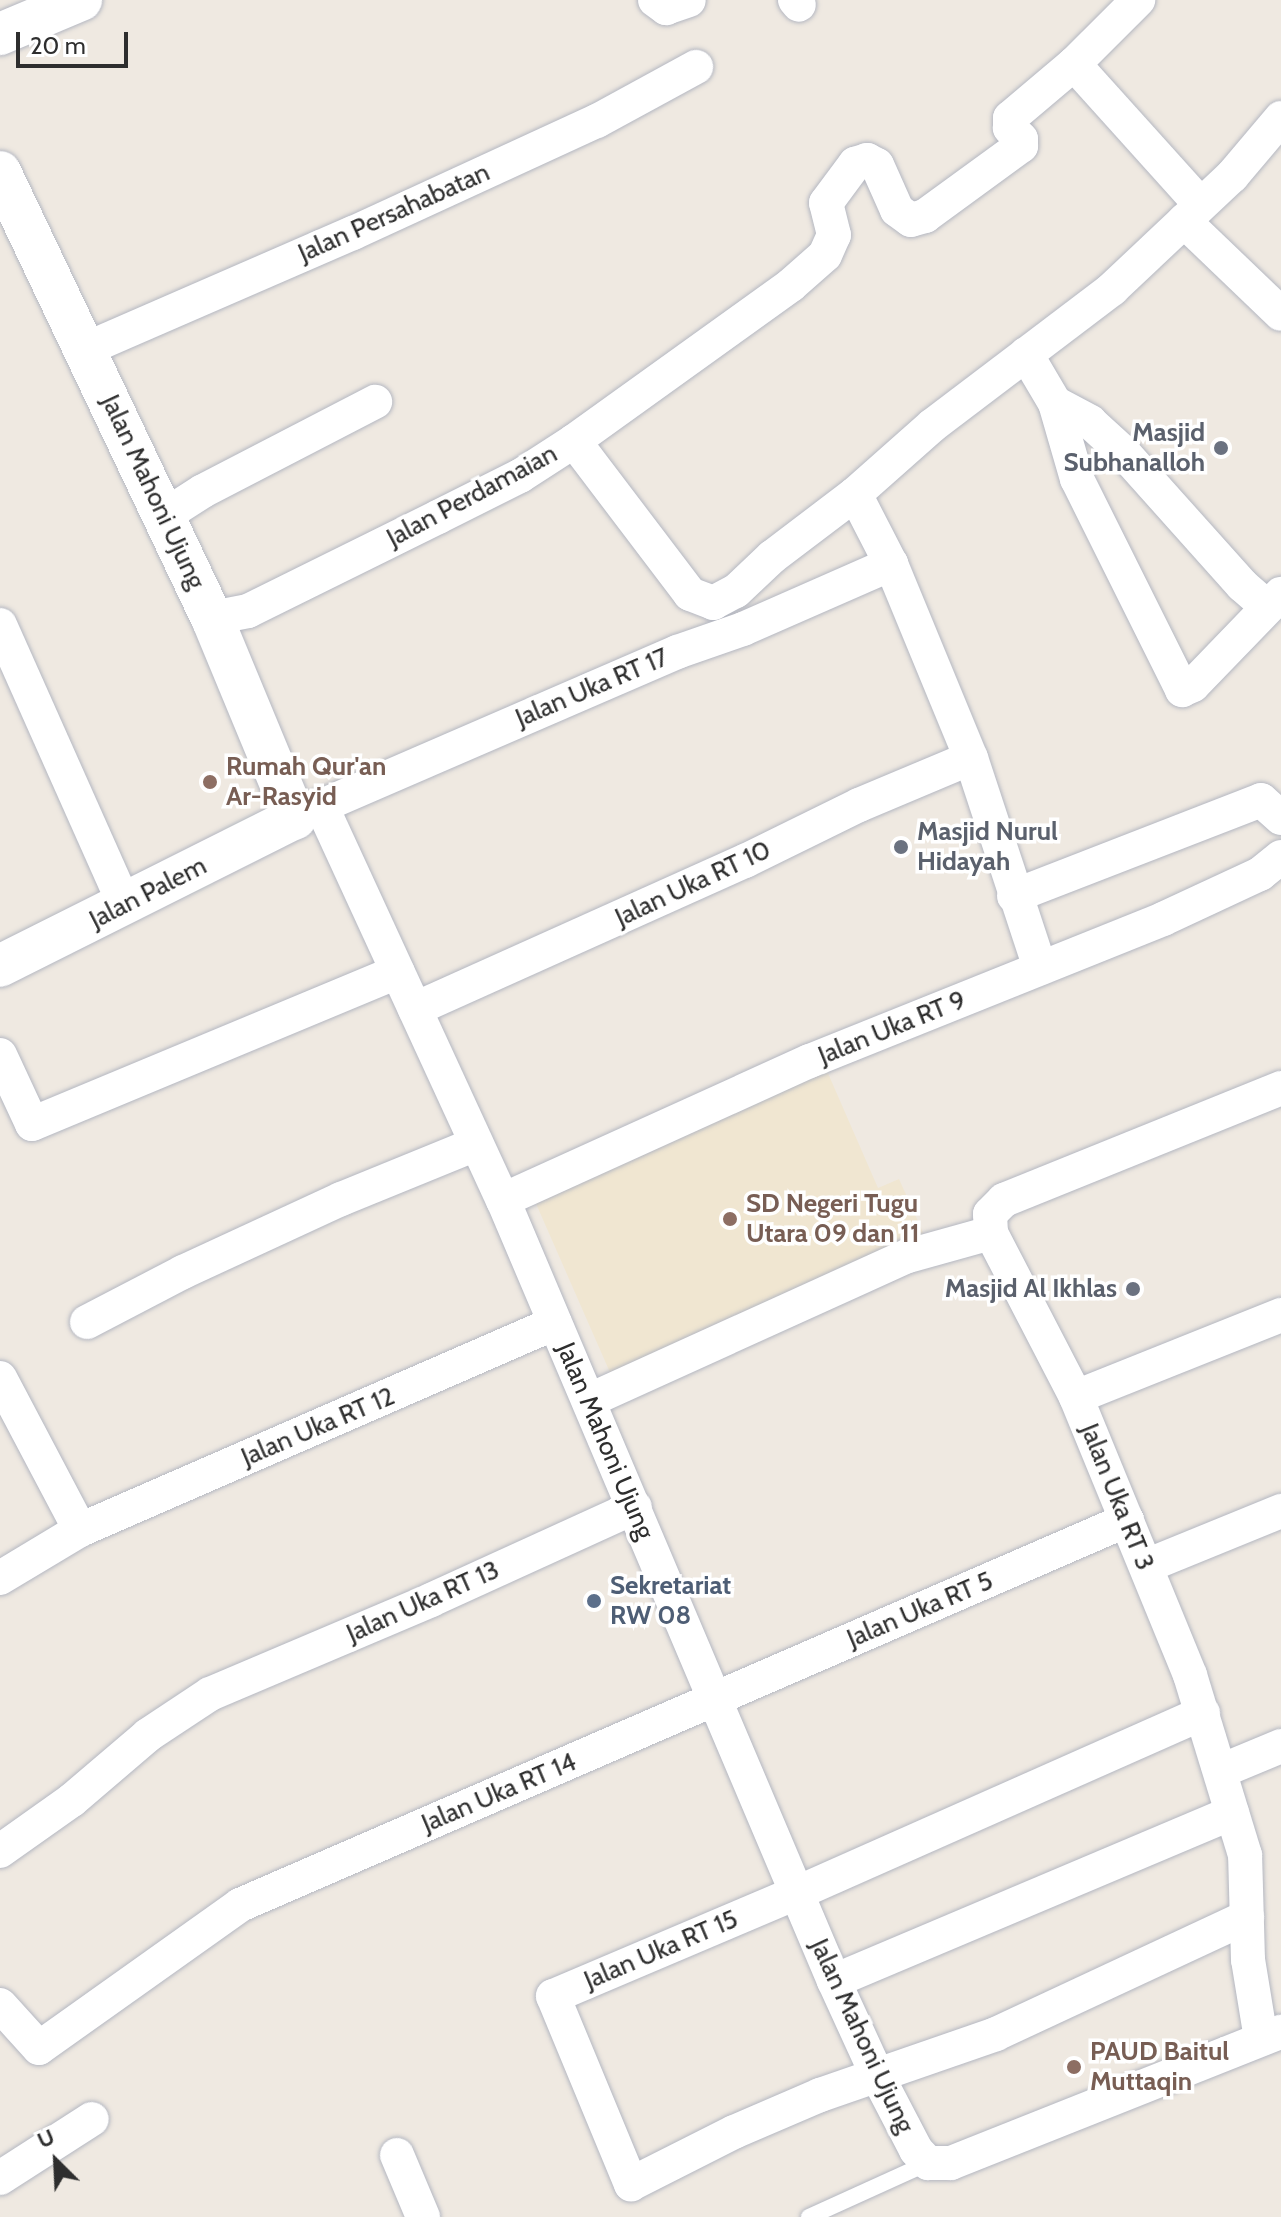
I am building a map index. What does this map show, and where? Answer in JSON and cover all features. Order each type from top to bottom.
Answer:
[{"type":"street","points":[[0,34],[81,0]]},
{"type":"street","points":[[655,0],[666,8],[689,0]]},
{"type":"street","points":[[1138,0],[1074,64],[1192,212],[1281,314]]},
{"type":"street","name":"Jalan Perdamaian","points":[[212,618],[248,611],[520,476],[574,441],[791,285],[825,255],[834,241],[826,203],[855,164],[867,160],[877,165],[897,210],[911,220],[925,216],[1021,146],[1021,139],[1010,128],[1010,118],[1074,64]]},
{"type":"street","name":"Jalan Persahabatan","points":[[86,349],[539,147],[696,67]]},
{"type":"street","points":[[574,441],[690,594],[713,603],[736,591],[772,557],[855,494],[933,425],[1112,289],[1232,176],[1281,118]]},
{"type":"street","name":"Jalan Mahoni Ujung","points":[[0,172],[308,812],[398,972],[503,1200],[590,1400],[712,1700],[834,1981],[877,2075],[916,2150],[928,2163]]},
{"type":"street","points":[[1026,354],[1055,403],[1077,479],[1176,684],[1182,690],[1193,685],[1273,600],[1220,562],[1124,453],[1090,422],[1055,403]]},
{"type":"street","points":[[164,516],[203,491],[375,402]]},
{"type":"street","points":[[855,494],[891,564],[971,758],[1040,968]]},
{"type":"street","name":"Jalan Uka RT 17","points":[[308,812],[677,652],[743,629],[891,564]]},
{"type":"street","points":[[0,625],[125,906]]},
{"type":"street","name":"Jalan Uka RT 10","points":[[415,1009],[731,867],[859,805],[971,758]]},
{"type":"street","points":[[1014,896],[1261,800],[1281,818]]},
{"type":"street","name":"Jalan Palem","points":[[0,966],[308,812]]},
{"type":"street","name":"Jalan Uka RT 9","points":[[503,1200],[810,1061],[1191,906],[1260,874],[1281,857]]},
{"type":"street","points":[[0,1055],[32,1124],[398,972]]},
{"type":"street","points":[[590,1400],[908,1256],[991,1233],[990,1214],[1004,1200],[1281,1088]]},
{"type":"street","points":[[87,1322],[183,1272],[341,1199],[476,1144]]},
{"type":"street","name":"Jalan Uka RT 3","points":[[991,1233],[1076,1397],[1203,1713],[1245,1855],[1248,1960],[1271,2035]]},
{"type":"street","points":[[1076,1397],[1230,1338],[1281,1315]]},
{"type":"street","name":"Jalan Uka RT 12","points":[[0,1578],[80,1530],[555,1323]]},
{"type":"street","points":[[0,1378],[80,1530]]},
{"type":"street","name":"Jalan Uka RT 13","points":[[0,1851],[72,1800],[148,1735],[210,1694],[431,1600],[635,1507]]},
{"type":"street","points":[[1146,1566],[1281,1511]]},
{"type":"street","name":"Jalan Uka RT 5","points":[[712,1700],[1127,1520]]},
{"type":"street","name":"Jalan Uka RT 14","points":[[0,2005],[39,2048],[240,1905],[712,1700]]},
{"type":"street","name":"Jalan Uka RT 15","points":[[877,2075],[820,2095],[734,2132],[631,2184],[553,1996],[796,1893],[1203,1713]]},
{"type":"street","points":[[1221,1771],[1281,1746]]},
{"type":"street","points":[[834,1981],[1232,1813]]},
{"type":"street","points":[[877,2075],[996,2034],[1247,1917]]},
{"type":"street","points":[[928,2163],[951,2163],[1271,2035]]},
{"type":"street","points":[[0,2178],[92,2119]]},
{"type":"street","points":[[397,2155],[423,2217]]},
{"type":"lane","points":[[809,2217],[928,2163]]},
{"type":"shaded area","name":"SD Negeri Tugu Utara 09 dan 11","points":[[827,1071],[878,1188],[899,1179],[926,1239],[612,1377],[534,1199]]},
{"type":"place","name":"Masjid Subhanalloh","points":[[1221,448]]},
{"type":"place","name":"Rumah Qur'an Ar-Rasyid","points":[[210,782]]},
{"type":"place","name":"Masjid Nurul Hidayah","points":[[901,847]]},
{"type":"place","name":"SD Negeri Tugu Utara 09 dan 11","points":[[730,1219]]},
{"type":"place","name":"Masjid Al Ikhlas","points":[[1133,1289]]},
{"type":"place","name":"Sekretariat RW 08","points":[[594,1601]]},
{"type":"place","name":"PAUD Baitul Muttaqin","points":[[1074,2067]]}]
